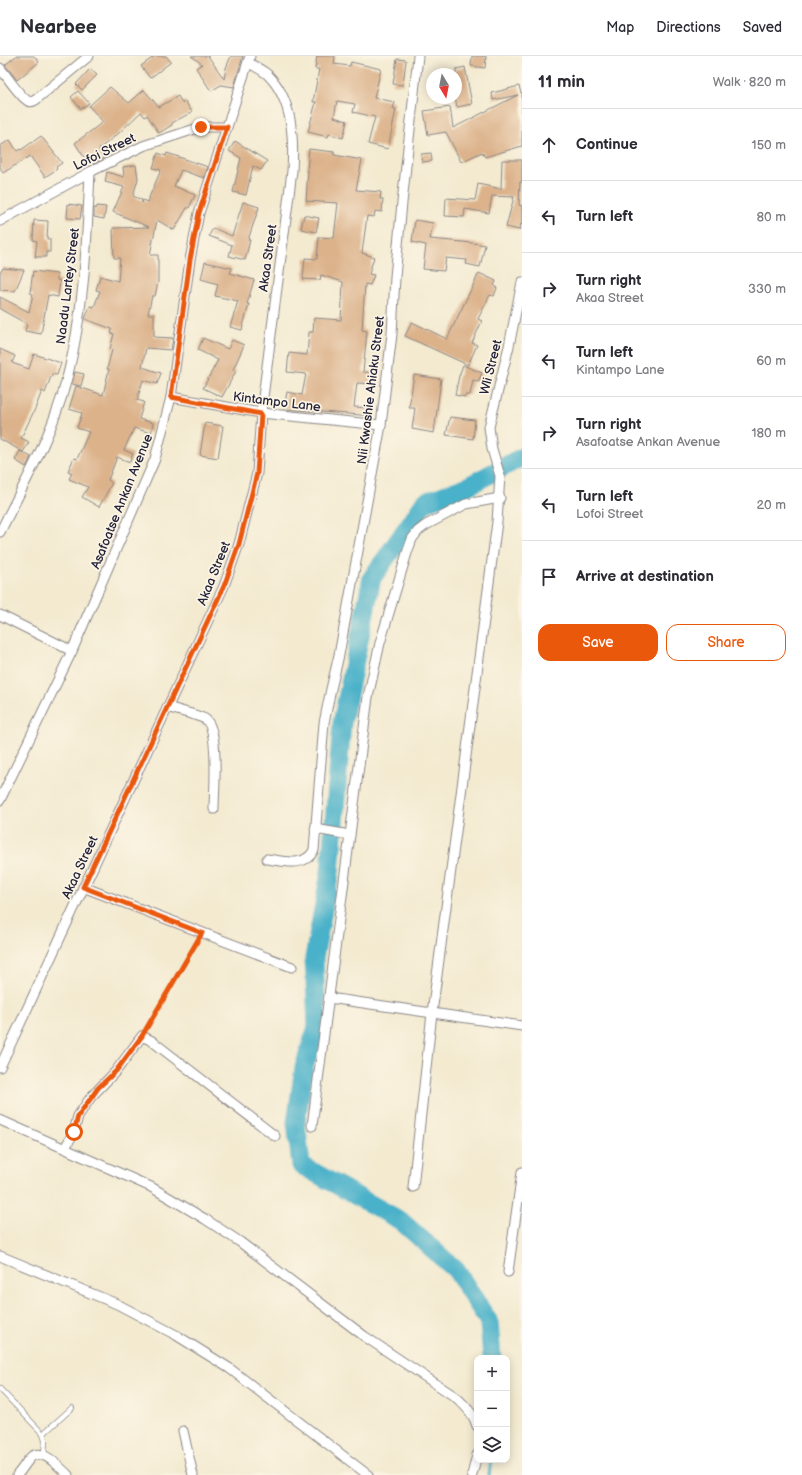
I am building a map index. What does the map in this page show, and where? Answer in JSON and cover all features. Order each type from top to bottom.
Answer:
[{"type":"street","points":[[0,68],[22,95],[31,102],[40,97],[89,56]]},
{"type":"street","name":"Nii Kwashie Ahiaku Street","points":[[268,859],[303,861],[310,857],[314,850],[320,830],[324,723],[339,655],[381,425],[392,334],[395,277],[418,56]]},
{"type":"street","name":"Asafoatse Ankan Avenue","points":[[0,800],[72,651],[155,459],[171,397],[190,260],[199,213],[249,59]]},
{"type":"street","name":"Akaa Street","points":[[0,1067],[224,586],[239,544],[257,473],[261,414],[294,146],[285,102],[277,86],[266,73],[249,59]]},
{"type":"street","name":"Lofoi Street","points":[[0,221],[90,172],[143,146],[201,127],[227,127]]},
{"type":"street","name":"Naadu Lartey Street","points":[[0,532],[34,464],[53,420],[66,383],[81,304],[88,226],[90,172]]},
{"type":"street","name":"Wli Street","points":[[413,1187],[432,1013],[494,554],[500,498],[500,476],[494,457],[489,427],[509,346],[522,282]]},
{"type":"street","name":"Kintampo Lane","points":[[171,397],[261,414],[381,425]]},
{"type":"street","points":[[312,1126],[329,998],[346,834],[368,697],[380,643],[406,553],[412,539],[418,531],[426,525],[466,504],[500,498]]},
{"type":"street","points":[[0,615],[72,651]]},
{"type":"street","points":[[167,707],[206,720],[210,726],[215,747],[214,809]]},
{"type":"street","points":[[320,830],[346,834]]},
{"type":"street","points":[[83,887],[292,967]]},
{"type":"street","points":[[329,998],[522,1026]]},
{"type":"street","points":[[65,1148],[74,1132],[78,1116],[98,1088],[116,1071],[142,1036],[152,1041],[275,1136]]},
{"type":"street","points":[[0,1120],[151,1187],[206,1219],[234,1238],[364,1336],[457,1398],[468,1408],[474,1418]]},
{"type":"street","points":[[508,1272],[522,1172]]},
{"type":"street","points":[[0,1256],[117,1304],[176,1335],[229,1368],[368,1475]]},
{"type":"street","points":[[183,1431],[193,1475]]},
{"type":"street","points":[[17,1475],[31,1457],[36,1455],[50,1458],[68,1475]]},
{"type":"street","points":[[472,1475],[475,1463]]},
{"type":"lane","points":[[0,1389],[44,1434],[44,1456]]},
{"type":"lane","points":[[44,1434],[72,1408]]},
{"type":"path","points":[[142,1036],[202,933]]},
{"type":"building","points":[[16,56],[34,56],[39,62],[17,80],[5,65]]},
{"type":"building","points":[[155,56],[166,56],[171,62],[150,78],[141,66]]},
{"type":"building","points":[[191,56],[208,56],[224,79],[226,68],[231,56],[243,56],[234,87],[221,85],[211,91],[196,68],[202,64]]},
{"type":"building","points":[[317,56],[335,56],[334,64],[350,66],[351,62],[381,69],[374,98],[395,102],[393,109],[396,109],[388,149],[368,144],[375,117],[353,112],[355,104],[337,101],[334,117],[347,121],[343,138],[329,134],[328,137],[308,132],[316,102],[313,102],[319,69],[315,69]]},
{"type":"building","points":[[472,56],[486,56],[485,68],[471,66]]},
{"type":"building","points":[[397,59],[406,60],[403,85],[393,84]]},
{"type":"building","points":[[465,67],[472,104],[457,107],[456,104],[462,104],[462,68],[460,68]]},
{"type":"building","points":[[90,69],[97,75],[82,90],[76,84]]},
{"type":"building","points":[[519,86],[521,93],[522,92],[522,146],[485,157],[482,152],[461,162],[446,132],[428,135],[424,111],[450,107],[453,128],[518,95],[493,100],[492,93]]},
{"type":"building","points":[[110,87],[129,103],[144,90],[159,107],[178,96],[182,103],[185,101],[192,112],[172,123],[172,125],[159,133],[147,115],[145,117],[141,112],[119,133],[99,149],[104,158],[93,164],[87,155],[84,157],[75,143],[103,122],[89,106]]},
{"type":"building","points":[[78,91],[89,103],[81,109],[71,97]]},
{"type":"building","points":[[41,136],[62,163],[56,167],[57,169],[45,177],[30,156],[3,173],[0,167],[0,146],[10,140],[17,151],[20,149],[21,150]]},
{"type":"building","points":[[235,141],[267,161],[261,170],[253,166],[246,195],[233,192],[241,158],[229,151]]},
{"type":"building","points":[[309,149],[334,152],[334,155],[362,160],[356,190],[381,192],[380,199],[383,199],[382,212],[375,211],[374,217],[367,216],[362,253],[374,257],[369,274],[374,275],[370,285],[365,284],[362,330],[367,331],[363,372],[374,372],[373,384],[357,383],[354,407],[373,408],[373,416],[284,409],[287,392],[302,395],[306,374],[287,372],[289,353],[307,355],[309,332],[313,332],[314,318],[341,320],[343,282],[321,275],[320,280],[303,279],[305,258],[317,259],[319,237],[334,238],[338,203],[306,201]]},
{"type":"building","points":[[158,153],[166,156],[167,153],[208,167],[204,178],[181,170],[174,186],[195,195],[189,208],[187,208],[174,230],[157,220],[150,255],[158,255],[158,282],[155,296],[152,296],[148,314],[154,314],[154,337],[173,338],[171,350],[146,348],[142,367],[161,373],[157,384],[143,380],[137,400],[144,402],[139,419],[153,423],[151,433],[134,428],[124,450],[133,454],[130,462],[117,457],[108,480],[112,483],[99,507],[82,497],[88,487],[69,479],[72,473],[68,471],[74,458],[77,459],[89,432],[77,428],[82,413],[69,409],[76,386],[103,395],[109,369],[107,369],[114,334],[111,333],[112,329],[85,319],[90,306],[94,307],[100,291],[96,290],[100,276],[118,281],[120,258],[114,258],[113,228],[149,227],[113,212],[124,187],[105,182],[107,172],[124,177],[123,167],[136,165],[138,179],[133,196],[142,200],[142,203],[143,200],[147,202],[161,170],[153,168]]},
{"type":"building","points":[[431,153],[432,161],[422,162],[421,154]]},
{"type":"building","points":[[502,160],[522,160],[522,182],[520,182],[519,205],[522,206],[522,225],[521,224],[519,230],[506,227],[514,197],[492,196],[489,213],[465,209],[464,217],[445,216],[446,198],[475,200],[478,184],[501,189]]},
{"type":"building","points":[[243,202],[259,207],[248,240],[250,240],[245,260],[229,256],[232,245],[209,236],[213,228],[232,236]]},
{"type":"building","points":[[68,204],[82,206],[80,219],[67,218]]},
{"type":"building","points":[[97,206],[106,207],[104,219],[94,217],[94,208],[97,208]]},
{"type":"building","points":[[304,215],[319,218],[316,232],[301,229]]},
{"type":"building","points":[[34,220],[48,221],[47,239],[50,239],[50,252],[46,252],[46,257],[35,257],[37,241],[33,240]]},
{"type":"building","points":[[415,220],[433,223],[430,239],[485,245],[480,267],[466,264],[467,260],[446,258],[444,271],[423,269],[426,245],[412,242]]},
{"type":"building","points":[[205,262],[232,268],[230,273],[254,280],[247,304],[249,304],[242,330],[230,327],[238,301],[215,296],[218,284],[201,279]]},
{"type":"building","points":[[3,268],[24,270],[15,291],[0,290],[0,273]]},
{"type":"building","points":[[33,271],[57,274],[57,280],[60,281],[58,297],[48,295],[41,334],[25,331],[27,324],[0,309],[0,297],[29,312],[33,294],[30,293]]},
{"type":"building","points":[[479,273],[496,281],[494,286],[497,288],[494,296],[490,295],[478,319],[482,321],[472,343],[477,345],[468,365],[405,336],[412,322],[447,339]]},
{"type":"building","points":[[203,338],[228,349],[232,340],[244,345],[233,370],[236,371],[222,397],[203,388],[218,360],[198,350]]},
{"type":"building","points":[[0,349],[15,356],[12,363],[29,369],[34,354],[61,363],[57,375],[52,374],[45,393],[42,391],[21,438],[29,442],[23,452],[0,439]]},
{"type":"building","points":[[463,365],[482,373],[478,382],[473,380],[470,395],[465,395],[465,397],[455,395]]},
{"type":"building","points":[[75,372],[84,374],[81,386],[72,384]]},
{"type":"building","points":[[414,375],[441,379],[434,433],[412,429],[415,408],[409,408]]},
{"type":"building","points":[[450,417],[475,420],[473,439],[446,435]]},
{"type":"building","points":[[205,423],[223,426],[218,458],[200,455]]},
{"type":"building","points":[[20,451],[31,457],[26,467],[15,460]]},
{"type":"waterway","points":[[492,1355],[489,1322],[456,1270],[401,1221],[301,1165],[296,1123],[304,1067],[317,1027],[314,958],[330,872],[342,723],[372,578],[425,502],[466,487],[522,457]]},
{"type":"waterway","points":[[489,1475],[491,1463]]},
{"type":"route","points":[[74,1132],[78,1116],[98,1088],[116,1071],[142,1036],[202,933],[83,887],[224,586],[239,544],[257,473],[261,414],[171,397],[176,370],[190,260],[199,213],[227,127],[201,127]]}]
